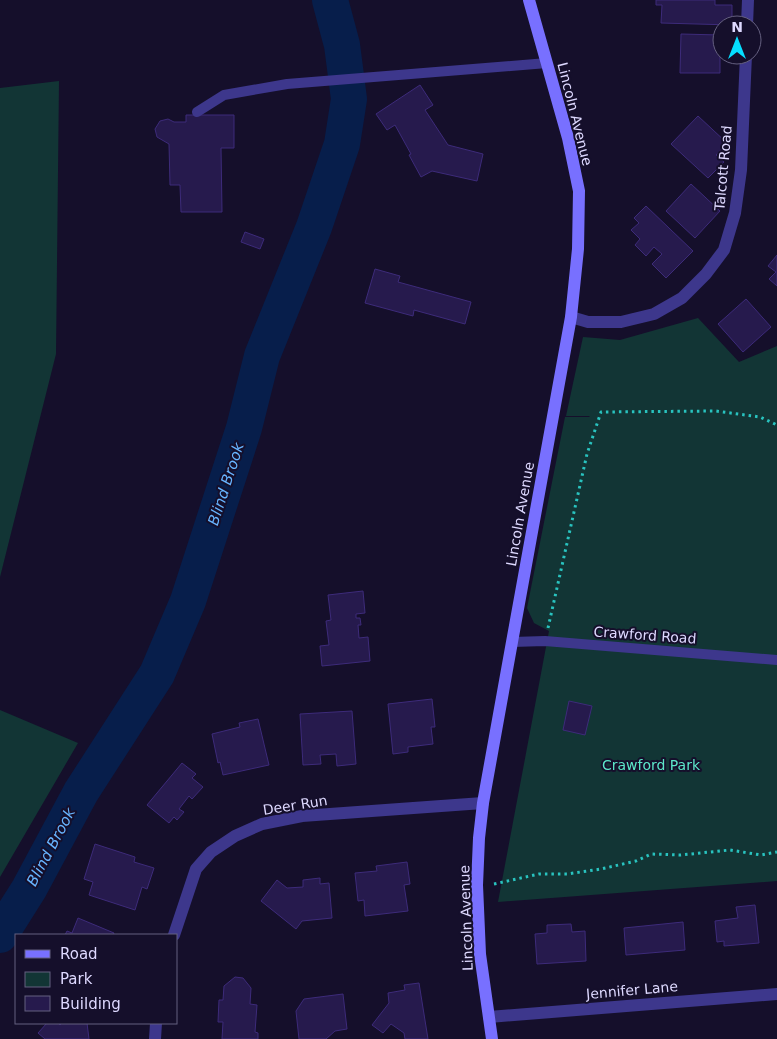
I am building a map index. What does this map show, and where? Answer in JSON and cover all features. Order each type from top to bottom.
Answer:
[{"type":"street","name":"Lincoln Avenue","points":[[492,1039],[480,954],[478,906],[479,838],[483,803],[571,317],[578,249],[579,191],[568,138],[528,0]]},
{"type":"street","points":[[747,15],[748,0]]},
{"type":"street","name":"Talcott Road","points":[[571,317],[588,322],[621,322],[654,314],[682,298],[706,274],[724,250],[735,213],[741,170],[746,65]]},
{"type":"street","name":"Deer Run","points":[[174,934],[196,869],[211,852],[235,836],[262,824],[302,816],[483,803]]},
{"type":"street","name":"Jennifer Lane","points":[[489,1017],[777,994]]},
{"type":"street","points":[[155,1039],[156,1024]]},
{"type":"lane","points":[[196,112],[224,95],[287,84],[547,63]]},
{"type":"lane","name":"Crawford Road","points":[[512,642],[545,641],[777,660]]},
{"type":"path","points":[[545,641],[588,454],[601,412],[716,411],[760,417],[777,425]]},
{"type":"path","points":[[494,884],[539,874],[567,874],[601,869],[651,854],[681,855],[730,850],[761,855],[777,852]]},
{"type":"green space","points":[[59,81],[56,354],[0,577],[0,88]]},
{"type":"green space","name":"Crawford Park","points":[[698,318],[739,362],[777,346],[777,881],[498,902],[549,631],[534,623],[527,608],[565,417],[590,416],[566,416],[583,337],[620,340]]},
{"type":"green space","points":[[0,710],[78,743],[0,877]]},
{"type":"building","points":[[656,0],[715,0],[715,5],[732,5],[732,15],[712,15],[712,24],[661,23],[662,5],[656,5]]},
{"type":"building","points":[[681,34],[712,35],[712,65],[720,65],[720,73],[680,73]]},
{"type":"building","points":[[420,85],[433,105],[425,110],[448,145],[483,154],[477,181],[432,171],[421,177],[395,125],[387,130],[376,114]]},
{"type":"building","points":[[186,115],[234,115],[234,148],[221,148],[222,212],[181,212],[180,185],[170,185],[169,144],[157,137],[155,129],[160,121],[168,119],[174,122],[186,122]]},
{"type":"building","points":[[698,116],[727,143],[716,155],[724,162],[708,178],[671,144]]},
{"type":"building","points":[[691,184],[720,211],[695,238],[666,211]]},
{"type":"building","points":[[646,206],[693,251],[666,278],[652,264],[662,254],[654,247],[646,256],[635,245],[640,239],[631,230],[639,223],[634,218]]},
{"type":"building","points":[[245,232],[264,239],[260,249],[241,242]]},
{"type":"building","points":[[777,255],[777,286],[769,279],[776,272],[768,266]]},
{"type":"building","points":[[375,269],[400,276],[398,282],[471,302],[465,324],[414,310],[413,316],[365,303]]},
{"type":"building","points":[[746,299],[771,327],[743,352],[718,324]]},
{"type":"building","points":[[363,591],[365,613],[356,614],[356,618],[360,618],[361,625],[358,625],[359,638],[368,637],[370,661],[322,666],[320,646],[329,645],[326,621],[331,620],[328,595]]},
{"type":"building","points":[[432,699],[435,727],[431,727],[433,744],[408,747],[408,752],[393,754],[388,704]]},
{"type":"building","points":[[569,701],[592,706],[585,735],[563,730]]},
{"type":"building","points":[[352,711],[356,764],[337,766],[336,754],[320,755],[321,764],[303,765],[300,714]]},
{"type":"building","points":[[258,719],[269,765],[223,775],[220,762],[218,763],[212,734],[240,727],[239,723]]},
{"type":"building","points":[[182,763],[196,774],[192,778],[203,787],[192,799],[189,796],[179,809],[184,812],[177,820],[174,817],[169,823],[147,805]]},
{"type":"building","points":[[95,844],[135,857],[134,862],[154,868],[147,889],[142,887],[135,910],[89,895],[93,882],[84,879]]},
{"type":"building","points":[[407,862],[410,884],[404,885],[408,911],[365,916],[364,900],[358,901],[355,873],[377,871],[376,866]]},
{"type":"building","points":[[320,878],[320,884],[329,883],[332,918],[302,921],[296,929],[261,901],[277,880],[287,888],[303,887],[303,880]]},
{"type":"building","points":[[755,905],[759,943],[724,946],[724,941],[717,942],[715,921],[738,918],[736,907]]},
{"type":"building","points":[[78,918],[114,933],[66,934],[67,931],[72,933]]},
{"type":"building","points":[[683,922],[685,950],[626,955],[624,928]]},
{"type":"building","points":[[571,924],[572,932],[585,931],[586,961],[537,964],[535,934],[547,933],[547,925]]},
{"type":"building","points":[[235,977],[243,978],[251,988],[250,1004],[257,1005],[255,1032],[258,1033],[258,1039],[222,1039],[223,1022],[218,1022],[219,1000],[223,1000],[224,986]]},
{"type":"building","points":[[419,983],[428,1039],[405,1039],[404,1033],[391,1024],[383,1033],[372,1025],[389,1003],[388,993],[405,990],[404,985]]},
{"type":"building","points":[[343,994],[347,1029],[335,1031],[326,1039],[299,1039],[296,1011],[304,999]]},
{"type":"building","points":[[46,1024],[87,1024],[89,1039],[45,1039],[38,1033]]},
{"type":"waterway","name":"Blind Brook","points":[[0,935],[29,889],[81,792],[157,674],[188,601],[244,428],[262,356],[314,227],[342,144],[349,99],[342,45],[330,0]]}]
